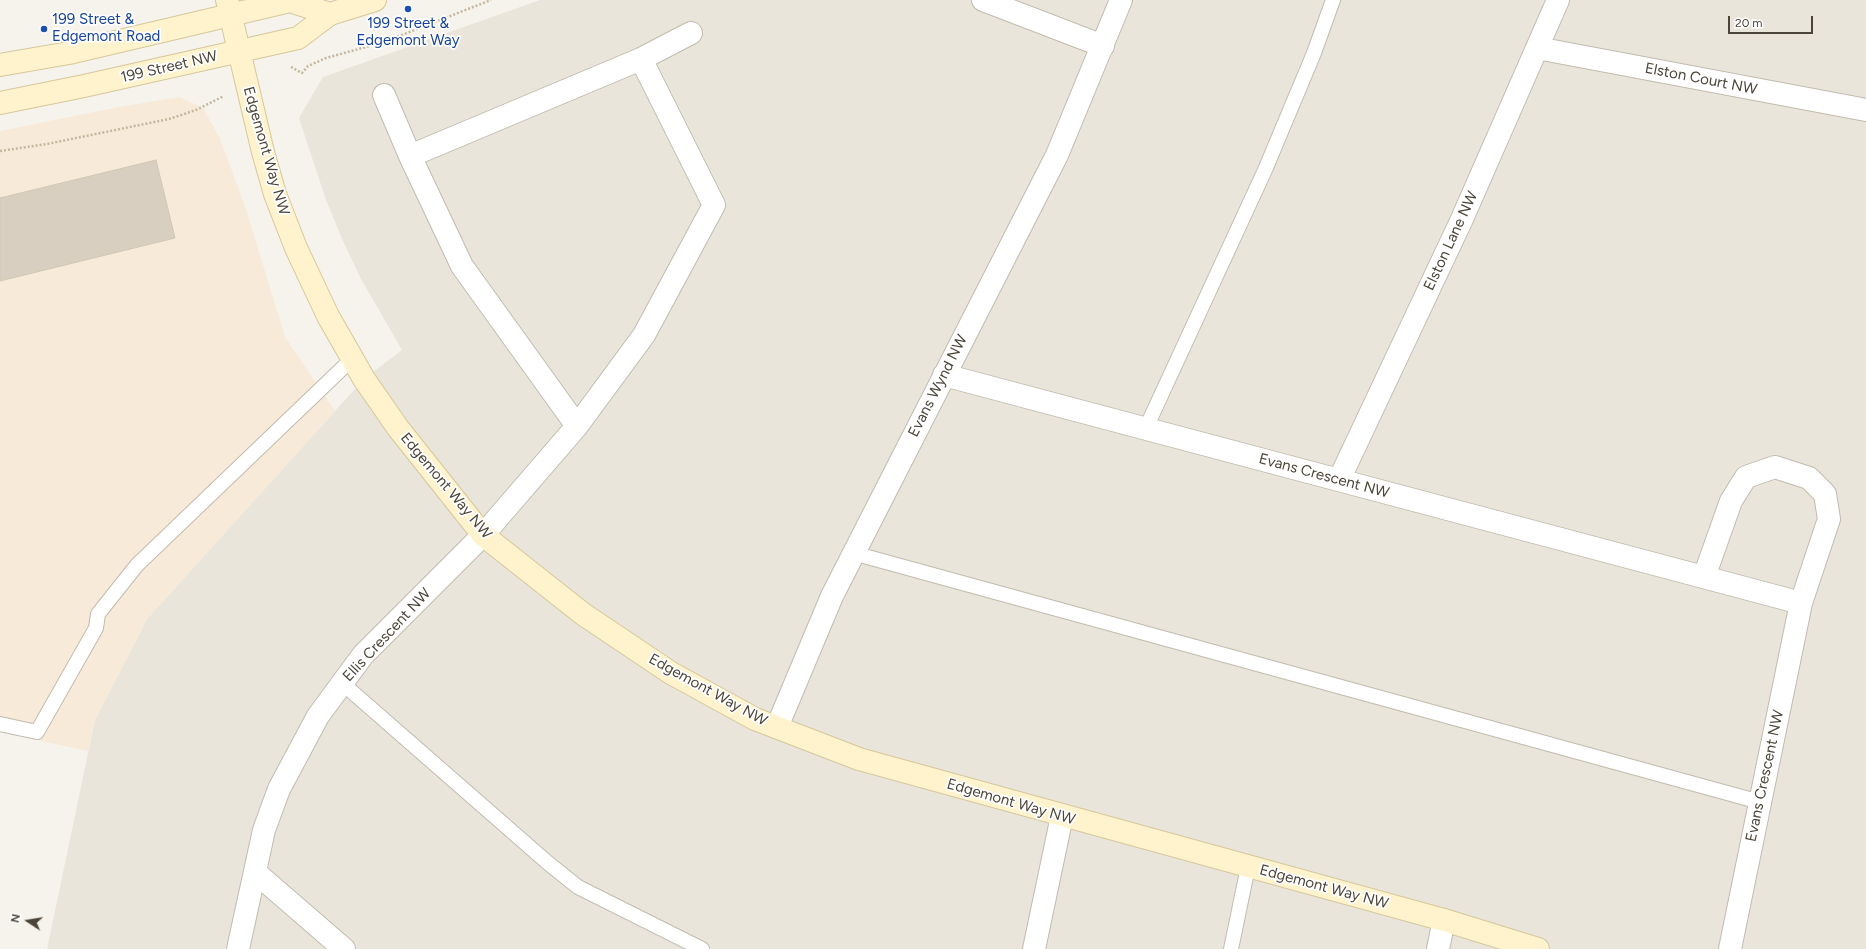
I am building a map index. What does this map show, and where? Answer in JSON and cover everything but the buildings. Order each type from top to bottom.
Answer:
[{"type":"street","name":"199 Street NW","points":[[0,103],[298,38],[330,14],[374,0]]},
{"type":"street","points":[[983,0],[1102,46]]},
{"type":"street","name":"Evans Wynd NW","points":[[777,727],[811,642],[853,553],[1057,154],[1121,0]]},
{"type":"street","name":"Elston Lane NW","points":[[1339,480],[1462,218],[1558,0]]},
{"type":"street","points":[[0,65],[69,53],[229,8],[290,1],[330,14]]},
{"type":"street","name":"Edgemont Way NW","points":[[229,8],[238,52],[275,194],[296,248],[325,309],[364,379],[398,428],[483,535],[583,614],[671,673],[755,719],[859,759],[1444,920],[1538,949]]},
{"type":"street","points":[[410,156],[641,59],[691,33]]},
{"type":"street","name":"Elston Court NW","points":[[1537,48],[1866,110]]},
{"type":"street","name":"Ellis Crescent NW","points":[[238,949],[264,830],[279,789],[318,716],[364,655],[483,535],[577,426],[644,335],[714,205],[641,59]]},
{"type":"street","points":[[384,95],[410,156],[462,266],[577,426]]},
{"type":"street","name":"Evans Crescent NW","points":[[944,375],[1801,603]]},
{"type":"street","name":"Evans Crescent NW","points":[[1704,577],[1731,501],[1746,477],[1775,467],[1809,478],[1825,494],[1829,519],[1801,603],[1730,949]]},
{"type":"street","points":[[1034,949],[1062,816]]},
{"type":"street","points":[[255,872],[344,949]]},
{"type":"street","points":[[1438,949],[1444,920]]},
{"type":"lane","points":[[1146,428],[1265,170],[1314,53],[1333,0]]},
{"type":"lane","points":[[0,724],[37,732],[96,628],[98,614],[137,564],[353,358]]},
{"type":"lane","points":[[853,553],[1760,802]]},
{"type":"lane","points":[[342,683],[548,863],[578,887],[702,949]]},
{"type":"lane","points":[[1231,949],[1248,867]]},
{"type":"shaded area","points":[[540,0],[1866,0],[1866,949],[47,949],[95,720],[147,619],[364,379],[402,350],[361,279],[343,241],[326,200],[299,118],[323,77]]},
{"type":"shaded area","points":[[180,97],[203,108],[220,139],[245,206],[285,337],[335,411],[147,619],[95,720],[88,751],[0,732],[0,131],[119,107]]},
{"type":"place","name":"199 Street & Edgemont Way","points":[[408,9]]},
{"type":"place","name":"199 Street & Edgemont Road","points":[[44,29]]}]
